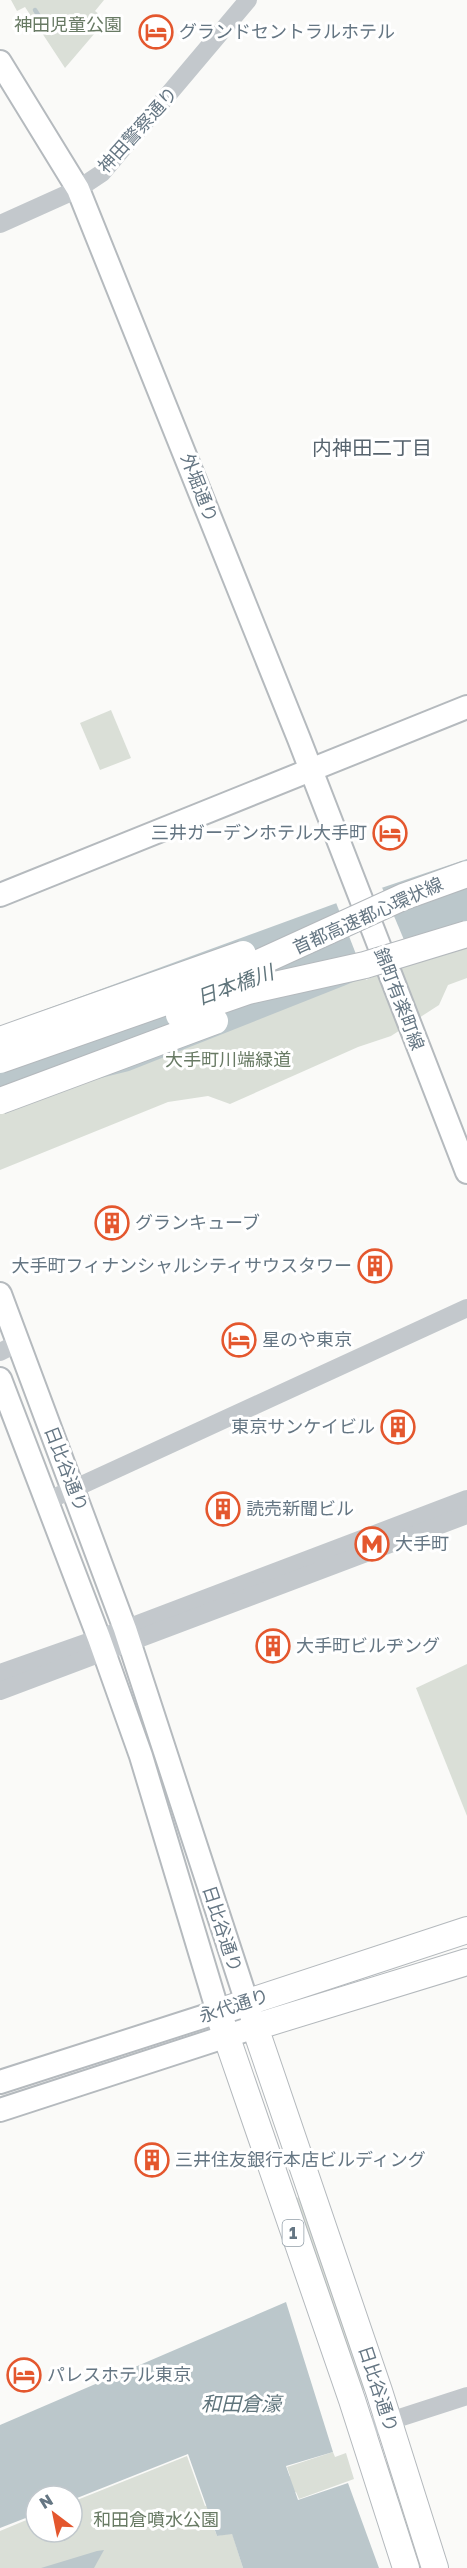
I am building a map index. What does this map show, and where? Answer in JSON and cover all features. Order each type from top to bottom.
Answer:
[{"type":"highway","name":"首都高速都心環状線","points":[[0,1060],[197,991],[403,897],[467,874]]},
{"type":"highway","points":[[0,1040],[403,897]]},
{"type":"highway","name":"首都高速都心環状線","points":[[0,1078],[248,991],[388,967],[467,934]]},
{"type":"highway","points":[[0,1101],[388,967]]},
{"type":"highway","name":"永代通り","points":[[222,2024],[246,2002],[467,1930]]},
{"type":"highway","name":"永代通り","points":[[255,2027],[467,1962]]},
{"type":"highway","name":"日比谷通り","points":[[222,2024],[362,2430],[406,2568]]},
{"type":"highway","name":"日比谷通り","points":[[255,2027],[389,2421],[435,2568]]},
{"type":"main road","name":"外堀通り","points":[[0,62],[78,189],[310,769]]},
{"type":"main road","points":[[0,895],[467,707]]},
{"type":"main road","name":"錦町有楽町線","points":[[310,769],[467,1172]]},
{"type":"main road","name":"日比谷通り","points":[[0,1294],[9,1348],[74,1489],[128,1636],[255,2027]]},
{"type":"main road","name":"日比谷通り","points":[[0,1379],[141,1756],[222,2024]]},
{"type":"main road","name":"永代通り","points":[[0,2082],[222,2024],[255,2027]]},
{"type":"main road","name":"永代通り","points":[[0,2110],[222,2024]]},
{"type":"street","name":"神田警察通り","points":[[0,224],[78,189],[102,173],[249,0]]},
{"type":"street","points":[[47,1501],[467,1308]]},
{"type":"street","points":[[128,1636],[467,1499]]},
{"type":"street","points":[[0,1673],[128,1636],[467,1515]]},
{"type":"street","points":[[0,1691],[101,1645]]},
{"type":"street","points":[[362,2430],[467,2396]]},
{"type":"green space","name":"神田児童公園","points":[[11,0],[104,0],[95,11],[106,20],[65,68],[25,7],[17,11]]},
{"type":"green space","points":[[111,710],[131,758],[100,770],[80,723]]},
{"type":"green space","name":"大手町川端緑道","points":[[467,932],[467,978],[448,985],[439,1005],[391,1036],[358,1047],[230,1104],[208,1096],[168,1102],[0,1170],[0,1101]]},
{"type":"green space","points":[[467,1664],[467,1816],[416,1688]]},
{"type":"green space","points":[[300,2197],[365,2390],[362,2390],[303,2230],[296,2198]]},
{"type":"green space","name":"和田倉噴水公園","points":[[333,2452],[335,2457],[346,2453],[354,2479],[299,2499],[296,2492],[212,2523],[217,2536],[232,2533],[243,2568],[0,2568],[0,2531],[24,2521],[24,2544],[84,2544],[84,2497],[187,2456],[205,2506],[290,2476],[287,2467]]},
{"type":"green space","points":[[389,2460],[421,2568],[416,2568],[386,2461]]},
{"type":"water","name":"日本橋川","points":[[467,859],[467,933],[346,985],[129,1071],[0,1103],[0,1026],[334,904]]},
{"type":"water","name":"和田倉濠","points":[[286,2302],[333,2452],[286,2466],[298,2500],[348,2483],[379,2568],[243,2568],[232,2534],[217,2536],[188,2454],[84,2495],[84,2484],[24,2484],[24,2519],[0,2528],[0,2425]]},
{"type":"water","points":[[104,2550],[94,2568],[41,2568],[97,2551]]},
{"type":"pier","points":[[381,885],[412,959],[366,980],[335,900]]},
{"type":"waterway","points":[[35,10],[48,30]]},
{"type":"place","name":"グランドセントラルホテル","points":[[156,32]]},
{"type":"place","name":"三井ガーデンホテル大手町","points":[[390,833]]},
{"type":"place","name":"グランキューブ","points":[[112,1223]]},
{"type":"place","name":"大手町フィナンシャルシティサウスタワー","points":[[375,1266]]},
{"type":"place","name":"星のや東京","points":[[239,1340]]},
{"type":"place","name":"東京サンケイビル","points":[[398,1427]]},
{"type":"place","name":"読売新聞ビル","points":[[223,1509]]},
{"type":"place","name":"大手町","points":[[372,1544]]},
{"type":"place","name":"大手町ビルヂング","points":[[273,1646]]},
{"type":"place","name":"三井住友銀行本店ビルディング","points":[[152,2160]]},
{"type":"place","name":"パレスホテル東京","points":[[24,2375]]},
{"type":"district","name":"内神田二丁目","points":[[372,448]]}]
